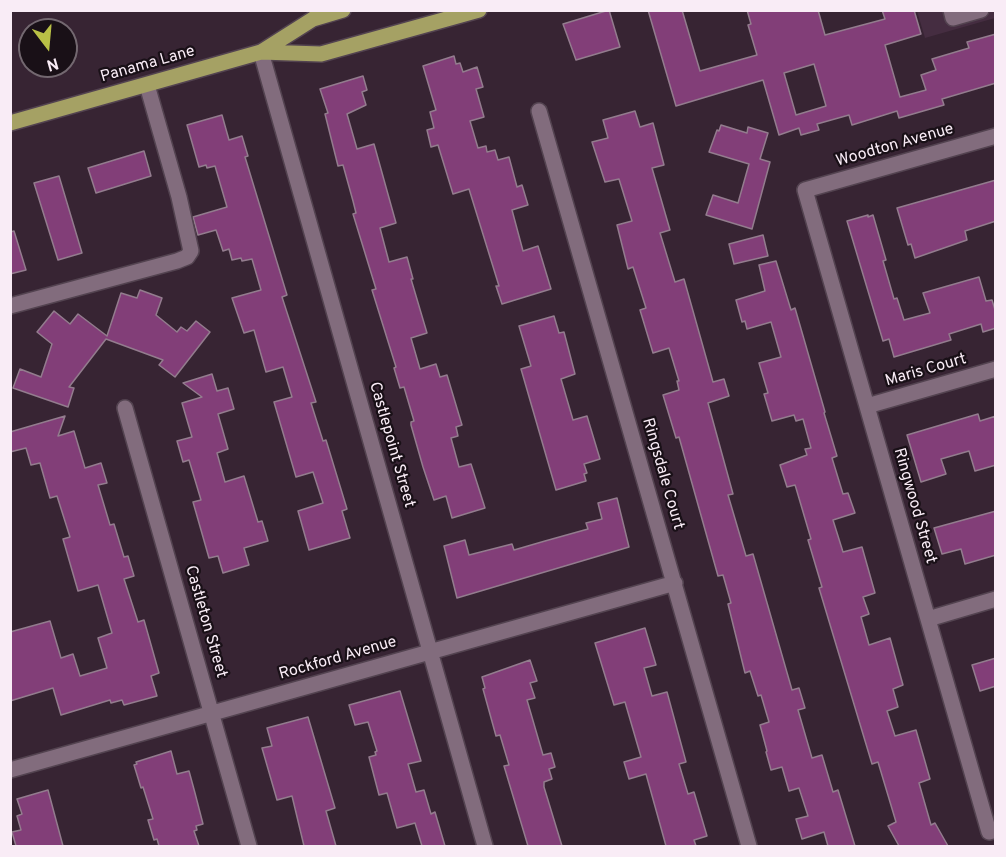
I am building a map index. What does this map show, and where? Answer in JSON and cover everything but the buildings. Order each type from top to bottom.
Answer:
[{"type":"main road","name":"Panama Lane","points":[[10,123],[261,52],[313,19],[343,10]]},
{"type":"main road","name":"Panama Lane","points":[[261,52],[321,54],[479,10]]},
{"type":"street","points":[[951,10],[953,18],[981,10]]},
{"type":"street","name":"Castlepoint Street","points":[[261,52],[485,846]]},
{"type":"street","points":[[10,306],[177,261],[187,257],[191,251],[179,197],[147,85]]},
{"type":"street","name":"Ringsdale Court","points":[[539,111],[749,846]]},
{"type":"street","name":"Woodton Avenue","points":[[805,190],[996,136]]},
{"type":"street","name":"Ringwood Street","points":[[805,190],[928,619],[992,831]]},
{"type":"street","name":"Maris Court","points":[[867,406],[996,369]]},
{"type":"street","name":"Castleton Street","points":[[125,408],[249,846]]},
{"type":"street","name":"Rockford Avenue","points":[[10,770],[675,583]]},
{"type":"street","points":[[928,619],[996,599]]},
{"type":"shaded area","points":[[917,11],[995,11],[995,18],[925,38]]}]
